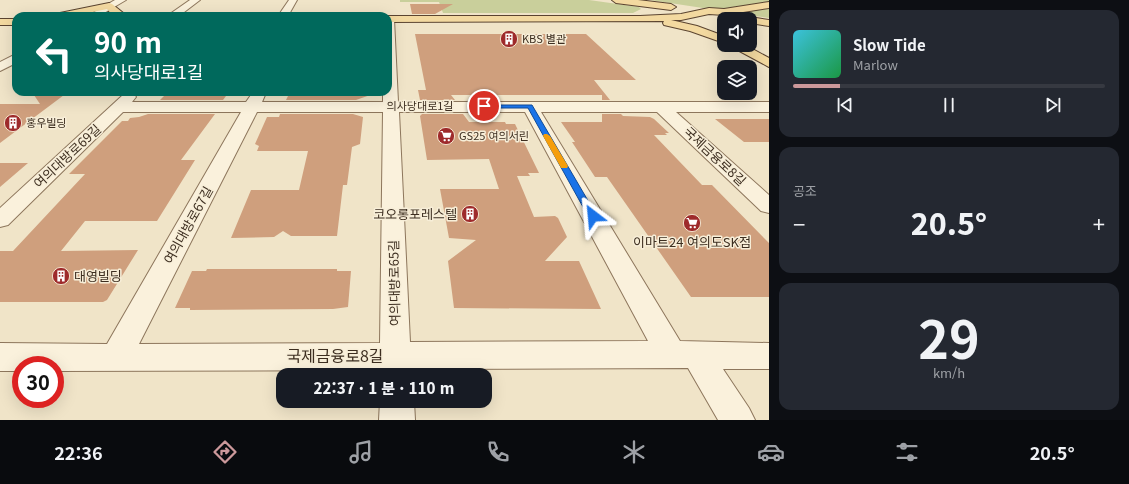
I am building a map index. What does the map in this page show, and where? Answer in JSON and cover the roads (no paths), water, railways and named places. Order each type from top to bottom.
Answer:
[{"type":"main road","points":[[616,0],[708,10],[734,11],[769,5]]},
{"type":"main road","points":[[392,19],[640,19],[688,16],[708,10],[760,0]]},
{"type":"main road","points":[[640,19],[664,12],[662,9],[641,3]]},
{"type":"main road","points":[[80,12],[109,6],[114,12]]},
{"type":"main road","points":[[708,10],[717,12]]},
{"type":"main road","points":[[734,11],[743,17],[767,22]]},
{"type":"main road","points":[[688,16],[717,30]]},
{"type":"main road","points":[[0,18],[12,18]]},
{"type":"main road","points":[[640,19],[693,28],[717,37]]},
{"type":"main road","points":[[757,21],[767,22]]},
{"type":"main road","points":[[0,22],[12,22]]},
{"type":"main road","points":[[757,46],[769,52]]},
{"type":"main road","points":[[749,52],[769,63]]},
{"type":"street","points":[[99,12],[122,0]]},
{"type":"street","points":[[178,12],[196,0]]},
{"type":"street","points":[[286,12],[294,0]]},
{"type":"street","points":[[0,67],[12,60]]},
{"type":"street","name":"여의대방로69길","points":[[0,220],[130,96]]},
{"type":"street","name":"여의대방로65길","points":[[390,96],[396,365]]},
{"type":"street","name":"의사당대로1길","points":[[119,107],[256,99],[390,106],[769,107]]},
{"type":"street","name":"여의대방로67길","points":[[116,358],[256,99]]},
{"type":"street","points":[[530,106],[684,355],[737,420]]},
{"type":"street","name":"국제금융로8길","points":[[661,107],[769,206]]},
{"type":"street","name":"국제금융로8길","points":[[0,357],[116,358],[396,365],[684,355],[769,356]]},
{"type":"street","points":[[396,408],[397,420]]},
{"type":"place","name":"KBS 별관","points":[[509,39]]},
{"type":"place","name":"홍우빌딩","points":[[13,123]]},
{"type":"place","name":"GS25 여의서린","points":[[446,136]]},
{"type":"place","name":"코오롱포레스텔","points":[[470,214]]},
{"type":"place","name":"이마트24 여의도SK점","points":[[692,223]]},
{"type":"place","name":"대영빌딩","points":[[61,276]]}]
